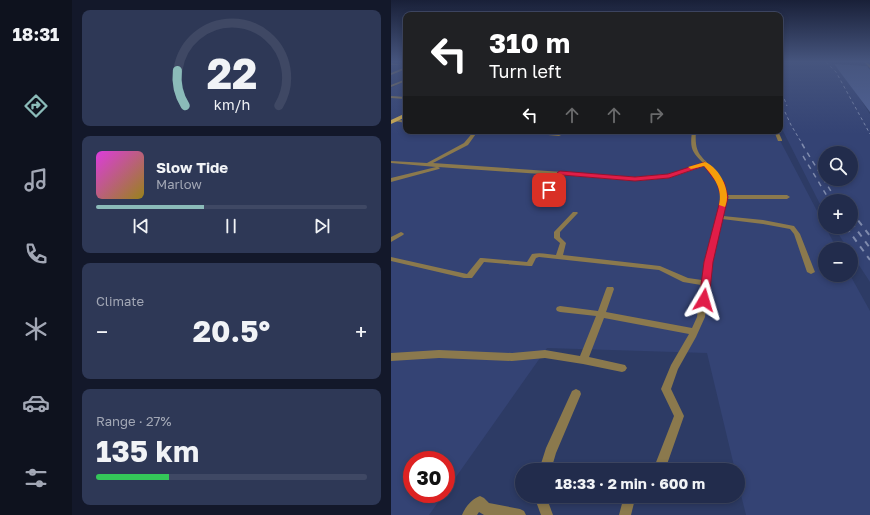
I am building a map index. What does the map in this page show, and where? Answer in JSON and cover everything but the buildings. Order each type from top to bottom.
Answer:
[{"type":"main road","points":[[393,121],[403,116]]},
{"type":"street","points":[[391,97],[403,98]]},
{"type":"street","points":[[393,121],[403,122]]},
{"type":"street","points":[[427,165],[466,144],[474,134]]},
{"type":"street","points":[[548,134],[559,135]]},
{"type":"street","points":[[662,463],[679,416],[666,389],[674,368],[684,352],[701,317],[708,262],[725,197],[720,182],[695,152],[693,142],[694,134]]},
{"type":"street","points":[[777,134],[780,140]]},
{"type":"street","points":[[391,162],[635,179],[669,176],[705,164]]},
{"type":"street","points":[[391,180],[443,166]]},
{"type":"street","points":[[545,196],[560,173]]},
{"type":"street","points":[[725,197],[787,196]]},
{"type":"street","points":[[559,257],[563,243],[557,238],[557,232],[575,213]]},
{"type":"street","points":[[719,217],[770,222],[792,227],[797,234],[811,272]]},
{"type":"street","points":[[391,240],[401,234]]},
{"type":"street","points":[[393,261],[469,276],[482,260],[529,264],[534,256],[539,255],[660,268],[686,280],[706,283]]},
{"type":"street","points":[[583,360],[610,289]]},
{"type":"street","points":[[560,309],[601,314],[694,332]]},
{"type":"street","points":[[391,357],[439,354],[512,357],[545,354],[622,368]]},
{"type":"street","points":[[547,463],[550,452],[576,394]]},
{"type":"street","points":[[468,515],[480,502],[485,509],[520,515]]},
{"type":"street","points":[[543,503],[547,515]]},
{"type":"street","points":[[625,515],[628,503]]},
{"type":"shaded area","points":[[395,86],[403,86],[403,134],[777,134],[818,213],[818,234],[829,234],[833,242],[818,242],[818,282],[854,282],[870,311],[870,515],[746,515],[743,503],[745,503],[745,463],[733,463],[707,353],[547,348],[455,478],[455,451],[403,451],[403,503],[438,503],[429,515],[391,515],[391,88]]},
{"type":"shaded area","points":[[783,86],[852,86],[870,114],[870,282],[858,264],[858,242],[844,242],[838,234],[858,234],[858,194],[818,194],[818,200],[783,131]]},
{"type":"shaded area","points":[[851,86],[870,86],[870,112]]},
{"type":"railway","points":[[844,86],[870,134]]},
{"type":"railway","points":[[783,96],[787,106]]},
{"type":"railway","points":[[783,108],[803,145]]},
{"type":"railway","points":[[802,144],[833,194]]},
{"type":"railway","points":[[803,156],[826,194]]},
{"type":"railway","points":[[858,220],[870,236]]},
{"type":"railway","points":[[858,232],[870,248]]},
{"type":"railway","points":[[851,234],[870,260]]},
{"type":"slow traffic","points":[[691,167],[705,164],[715,174],[720,182],[725,197],[722,205]]},
{"type":"route","points":[[549,190],[560,173],[635,179],[669,176],[705,164],[715,174],[720,182],[725,197],[708,262],[704,300]]}]
